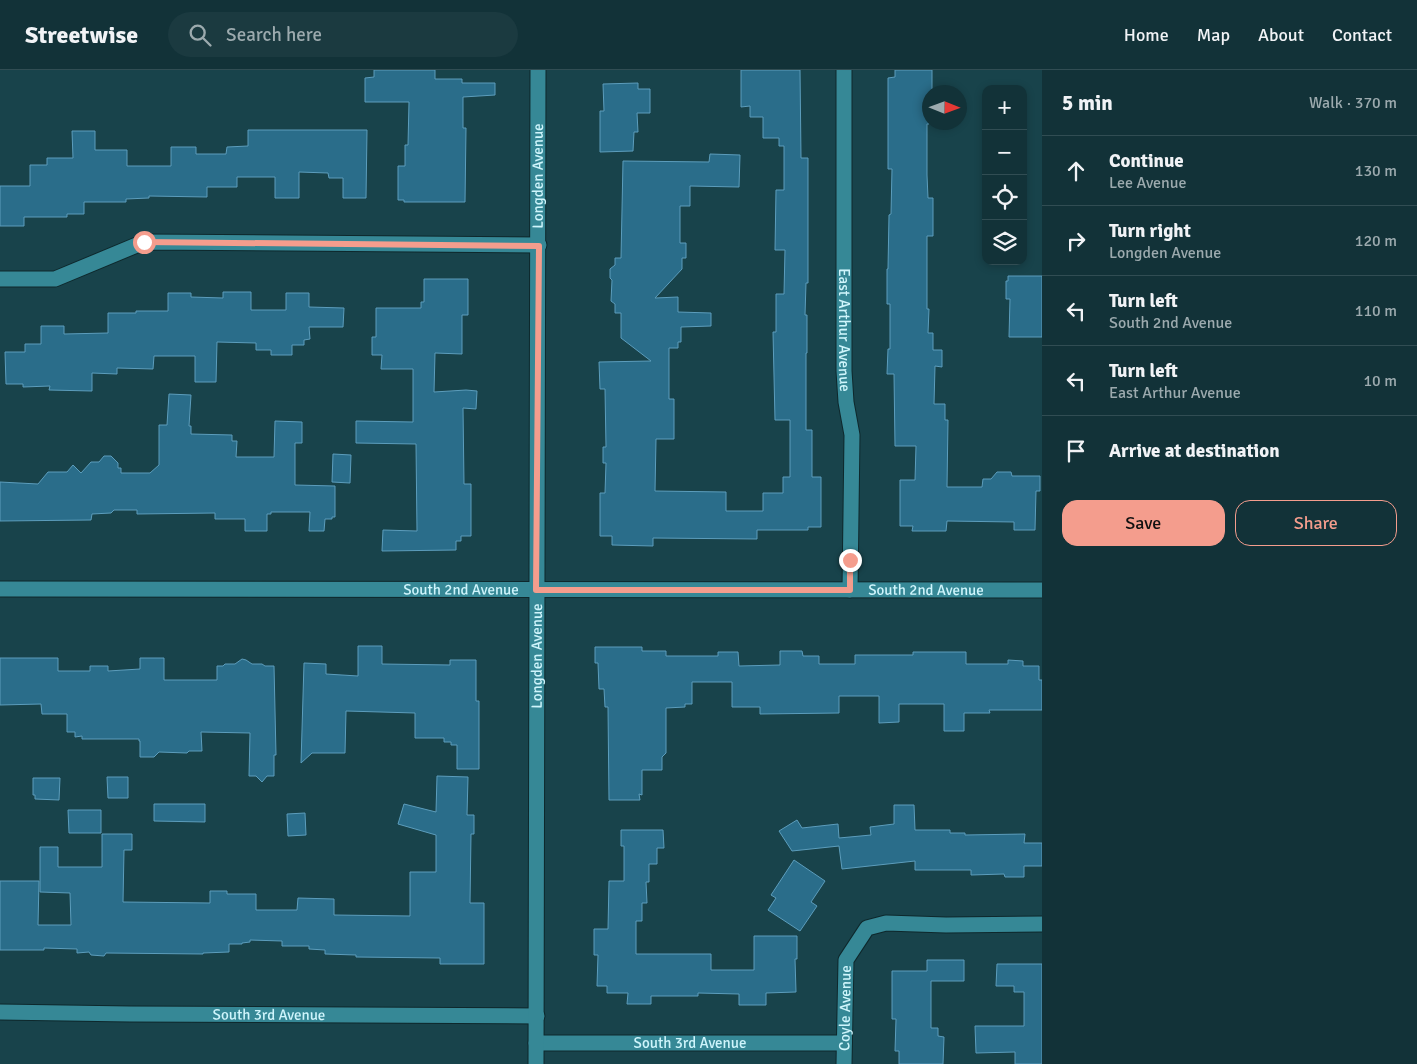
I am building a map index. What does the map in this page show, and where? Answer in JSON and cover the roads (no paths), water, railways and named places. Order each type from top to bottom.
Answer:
[{"type":"street","name":"Longden Avenue","points":[[536,1064],[538,70]]},
{"type":"street","name":"East Arthur Avenue","points":[[844,70],[844,371],[846,402],[852,435],[850,590]]},
{"type":"street","points":[[0,279],[55,279],[144,242],[539,246]]},
{"type":"street","name":"South 2nd Avenue","points":[[0,590],[1042,590]]},
{"type":"street","name":"Coyle Avenue","points":[[844,1064],[846,960],[867,928],[886,923],[946,925],[1042,924]]},
{"type":"street","name":"South 3rd Avenue","points":[[0,1012],[537,1016]]},
{"type":"street","name":"South 3rd Avenue","points":[[536,1043],[844,1043]]}]
